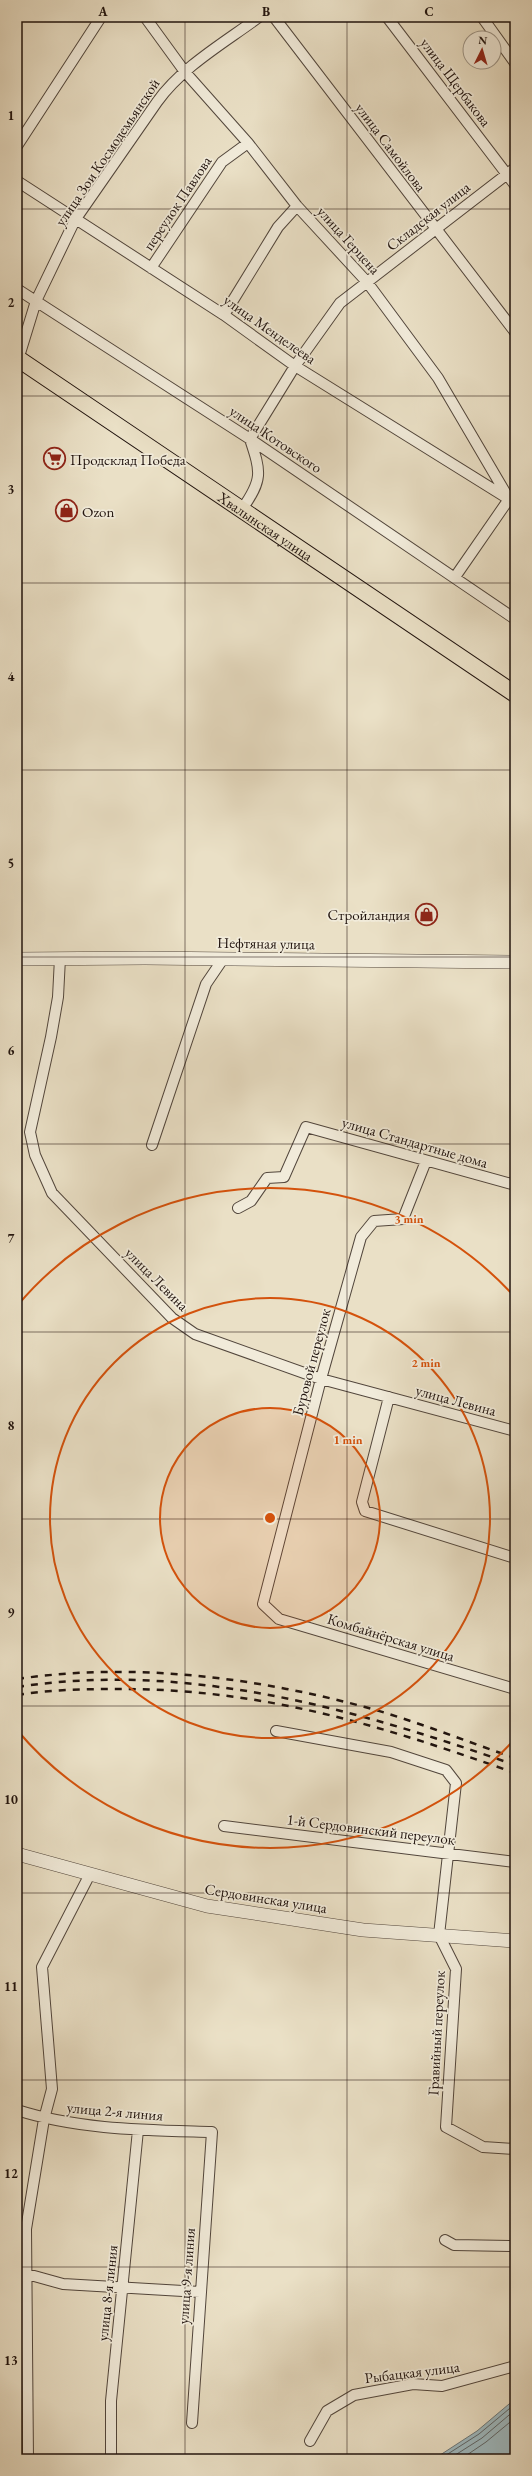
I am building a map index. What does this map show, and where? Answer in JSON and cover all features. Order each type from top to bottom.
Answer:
[{"type":"main road","name":"Хвалынская улица","points":[[17,360],[242,509],[515,694]]},
{"type":"street","points":[[17,146],[102,17]]},
{"type":"street","name":"улица Герцена","points":[[145,17],[185,72],[248,143],[297,206],[367,282],[438,378],[512,498]]},
{"type":"street","name":"улица Зои Космодемьянской","points":[[17,360],[36,302],[75,220],[170,84],[259,17]]},
{"type":"street","name":"улица Самойлова","points":[[274,17],[435,230],[515,332]]},
{"type":"street","name":"улица Щербакова","points":[[387,17],[511,171],[515,185]]},
{"type":"street","points":[[482,17],[515,63]]},
{"type":"street","name":"переулок Павлова","points":[[151,268],[222,162],[248,143]]},
{"type":"street","name":"Складская улица","points":[[250,439],[295,366],[340,303],[511,171]]},
{"type":"street","name":"улица Менделеева","points":[[17,181],[75,220],[224,315],[295,366],[512,498]]},
{"type":"street","points":[[224,315],[278,227],[297,206]]},
{"type":"street","name":"улица Котовского","points":[[17,290],[250,439],[515,619]]},
{"type":"street","points":[[242,509],[256,485],[260,468],[250,439]]},
{"type":"street","points":[[455,577],[512,498]]},
{"type":"street","name":"Нефтяная улица","points":[[17,959],[60,958],[515,962]]},
{"type":"street","name":"улица Левина","points":[[60,958],[58,997],[51,1037],[30,1132],[35,1155],[52,1193],[172,1318],[195,1334],[321,1379],[515,1430]]},
{"type":"street","points":[[152,1145],[206,984],[223,959]]},
{"type":"street","name":"улица Стандартные дома","points":[[238,1208],[251,1201],[267,1178],[284,1177],[306,1127],[515,1185]]},
{"type":"street","name":"Буровой переулок","points":[[263,1604],[321,1379],[361,1237],[374,1221],[403,1219],[426,1161]]},
{"type":"street","points":[[390,1397],[362,1502],[365,1511],[515,1558]]},
{"type":"street","name":"Комбайнёрская улица","points":[[263,1604],[279,1619],[515,1689]]},
{"type":"street","points":[[276,1731],[391,1752],[446,1770],[456,1783],[439,1935]]},
{"type":"street","name":"1-й Сердовинский переулок","points":[[224,1826],[515,1862]]},
{"type":"street","name":"Сердовинская улица","points":[[17,1854],[207,1906],[363,1930],[515,1941]]},
{"type":"street","points":[[28,2459],[28,2274],[26,2229],[44,2119],[52,2088],[42,1967],[90,1874]]},
{"type":"street","name":"Гравийный переулок","points":[[439,1935],[456,1969],[446,2127],[483,2147],[515,2149]]},
{"type":"street","name":"улица 2-я линия","points":[[17,2110],[44,2119],[138,2130],[212,2132]]},
{"type":"street","name":"улица 8-я линия","points":[[111,2459],[111,2401],[124,2287],[138,2130]]},
{"type":"street","name":"улица 9-я линия","points":[[192,2424],[212,2132]]},
{"type":"street","points":[[445,2240],[454,2245],[515,2246]]},
{"type":"street","points":[[28,2274],[63,2284],[200,2292]]},
{"type":"street","name":"Рыбацкая улица","points":[[310,2441],[327,2411],[354,2395],[413,2384],[442,2386],[515,2366]]},
{"type":"water","points":[[515,2399],[515,2459],[434,2459],[477,2431]]},
{"type":"railway","points":[[17,1679],[61,1674],[149,1672],[236,1680],[322,1696],[365,1707],[422,1725],[515,1758]]},
{"type":"railway","points":[[17,1687],[81,1681],[145,1680],[208,1685],[270,1695],[332,1709],[394,1726],[515,1765]]},
{"type":"railway","points":[[17,1695],[58,1690],[126,1689],[178,1691],[228,1696],[324,1714],[371,1726],[418,1740],[515,1773]]},
{"type":"place","name":"Продсклад Победа","points":[[55,459]]},
{"type":"place","name":"Ozon","points":[[66,511]]},
{"type":"place","name":"Стройландия","points":[[426,914]]}]
